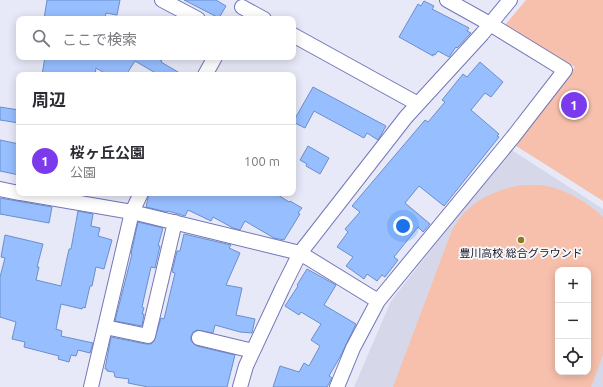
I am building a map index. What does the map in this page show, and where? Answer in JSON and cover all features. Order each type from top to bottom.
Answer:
[{"type":"street","points":[[162,0],[192,16]]},
{"type":"street","points":[[337,387],[353,348],[378,300],[513,137],[564,70],[490,24],[447,0]]},
{"type":"street","points":[[240,387],[246,366],[300,253],[418,104],[510,0]]},
{"type":"street","points":[[241,9],[257,16]]},
{"type":"street","points":[[296,37],[418,104]]},
{"type":"street","points":[[207,72],[213,60]]},
{"type":"street","points":[[0,189],[16,192]]},
{"type":"street","points":[[38,196],[132,212],[300,253],[378,300]]},
{"type":"street","points":[[91,387],[132,212],[140,196]]},
{"type":"street","points":[[105,327],[148,336],[175,222]]},
{"type":"street","points":[[199,338],[253,351]]},
{"type":"shaded area","points":[[526,0],[603,0],[603,201],[513,144],[575,67],[505,25]]},
{"type":"shaded area","name":"豊川高校 総合グラウンド","points":[[510,149],[603,209],[603,387],[354,387],[391,301]]},
{"type":"shaded area","name":"豊川高校 総合グラウンド","points":[[521,185],[540,185],[561,190],[584,202],[603,217],[603,355],[591,387],[393,387],[452,230],[465,212],[479,200],[499,191]]},
{"type":"building","points":[[47,0],[120,0],[117,15],[106,13],[106,16],[44,16]]},
{"type":"building","points":[[184,0],[216,0],[226,6],[220,16],[215,16]]},
{"type":"building","points":[[424,1],[434,6],[432,9],[469,28],[467,31],[471,33],[457,48],[456,47],[449,57],[438,51],[435,55],[433,54],[433,56],[399,37],[418,4],[421,6]]},
{"type":"building","points":[[44,60],[160,60],[162,61],[161,62],[178,72],[154,72],[135,61],[128,72],[103,72],[96,68],[95,72],[42,72]]},
{"type":"building","points":[[480,62],[503,82],[491,97],[485,93],[471,110],[499,134],[497,136],[499,137],[444,206],[419,186],[405,203],[430,224],[423,232],[418,227],[394,257],[398,260],[385,277],[382,275],[377,281],[367,274],[364,279],[346,266],[353,257],[337,247],[348,232],[345,229],[360,212],[352,206],[425,120],[428,122],[445,102],[442,100],[463,74],[467,77]]},
{"type":"building","points":[[313,87],[386,126],[378,140],[367,133],[364,138],[314,111],[305,128],[296,124],[296,117]]},
{"type":"building","points":[[0,107],[16,110],[16,123],[0,120]]},
{"type":"building","points":[[0,140],[16,143],[16,174],[0,171]]},
{"type":"building","points":[[308,146],[329,158],[320,174],[306,166],[307,164],[300,160]]},
{"type":"building","points":[[148,196],[280,196],[302,208],[284,240],[274,238],[245,221],[240,230],[233,228],[213,217],[211,221],[188,210],[185,216],[146,207]]},
{"type":"building","points":[[0,198],[52,207],[49,223],[0,214]]},
{"type":"building","points":[[78,211],[93,214],[91,226],[100,228],[98,236],[112,240],[104,269],[96,267],[85,308],[83,307],[82,309],[61,304],[56,329],[62,331],[61,336],[93,343],[90,353],[78,350],[76,356],[71,355],[69,362],[58,359],[59,356],[24,347],[25,342],[12,339],[16,322],[0,317],[0,277],[5,258],[1,257],[5,235],[43,244],[37,267],[39,267],[36,280],[61,286],[69,249],[71,249]]},
{"type":"building","points":[[138,222],[163,228],[158,246],[160,246],[155,268],[151,267],[142,307],[144,308],[142,314],[144,314],[142,326],[115,321],[132,254]]},
{"type":"building","points":[[184,234],[231,245],[229,248],[240,253],[226,285],[242,288],[236,315],[255,319],[252,333],[240,332],[215,325],[213,333],[197,330],[193,332],[191,336],[191,341],[197,346],[235,355],[227,387],[148,387],[128,383],[129,379],[115,377],[114,372],[107,371],[107,369],[105,369],[111,337],[146,344],[151,344],[154,341],[161,318],[164,319],[175,273],[172,272],[177,251],[180,251]]},
{"type":"building","points":[[307,269],[336,285],[324,305],[356,324],[329,376],[332,378],[327,387],[273,387],[280,366],[299,372],[304,363],[309,366],[320,346],[311,340],[321,324],[301,312],[299,315],[285,306]]},
{"type":"place","name":"桜ヶ丘公園","points":[[574,105]]},
{"type":"place","name":"豊川高校 総合グラウンド","points":[[521,240]]}]
